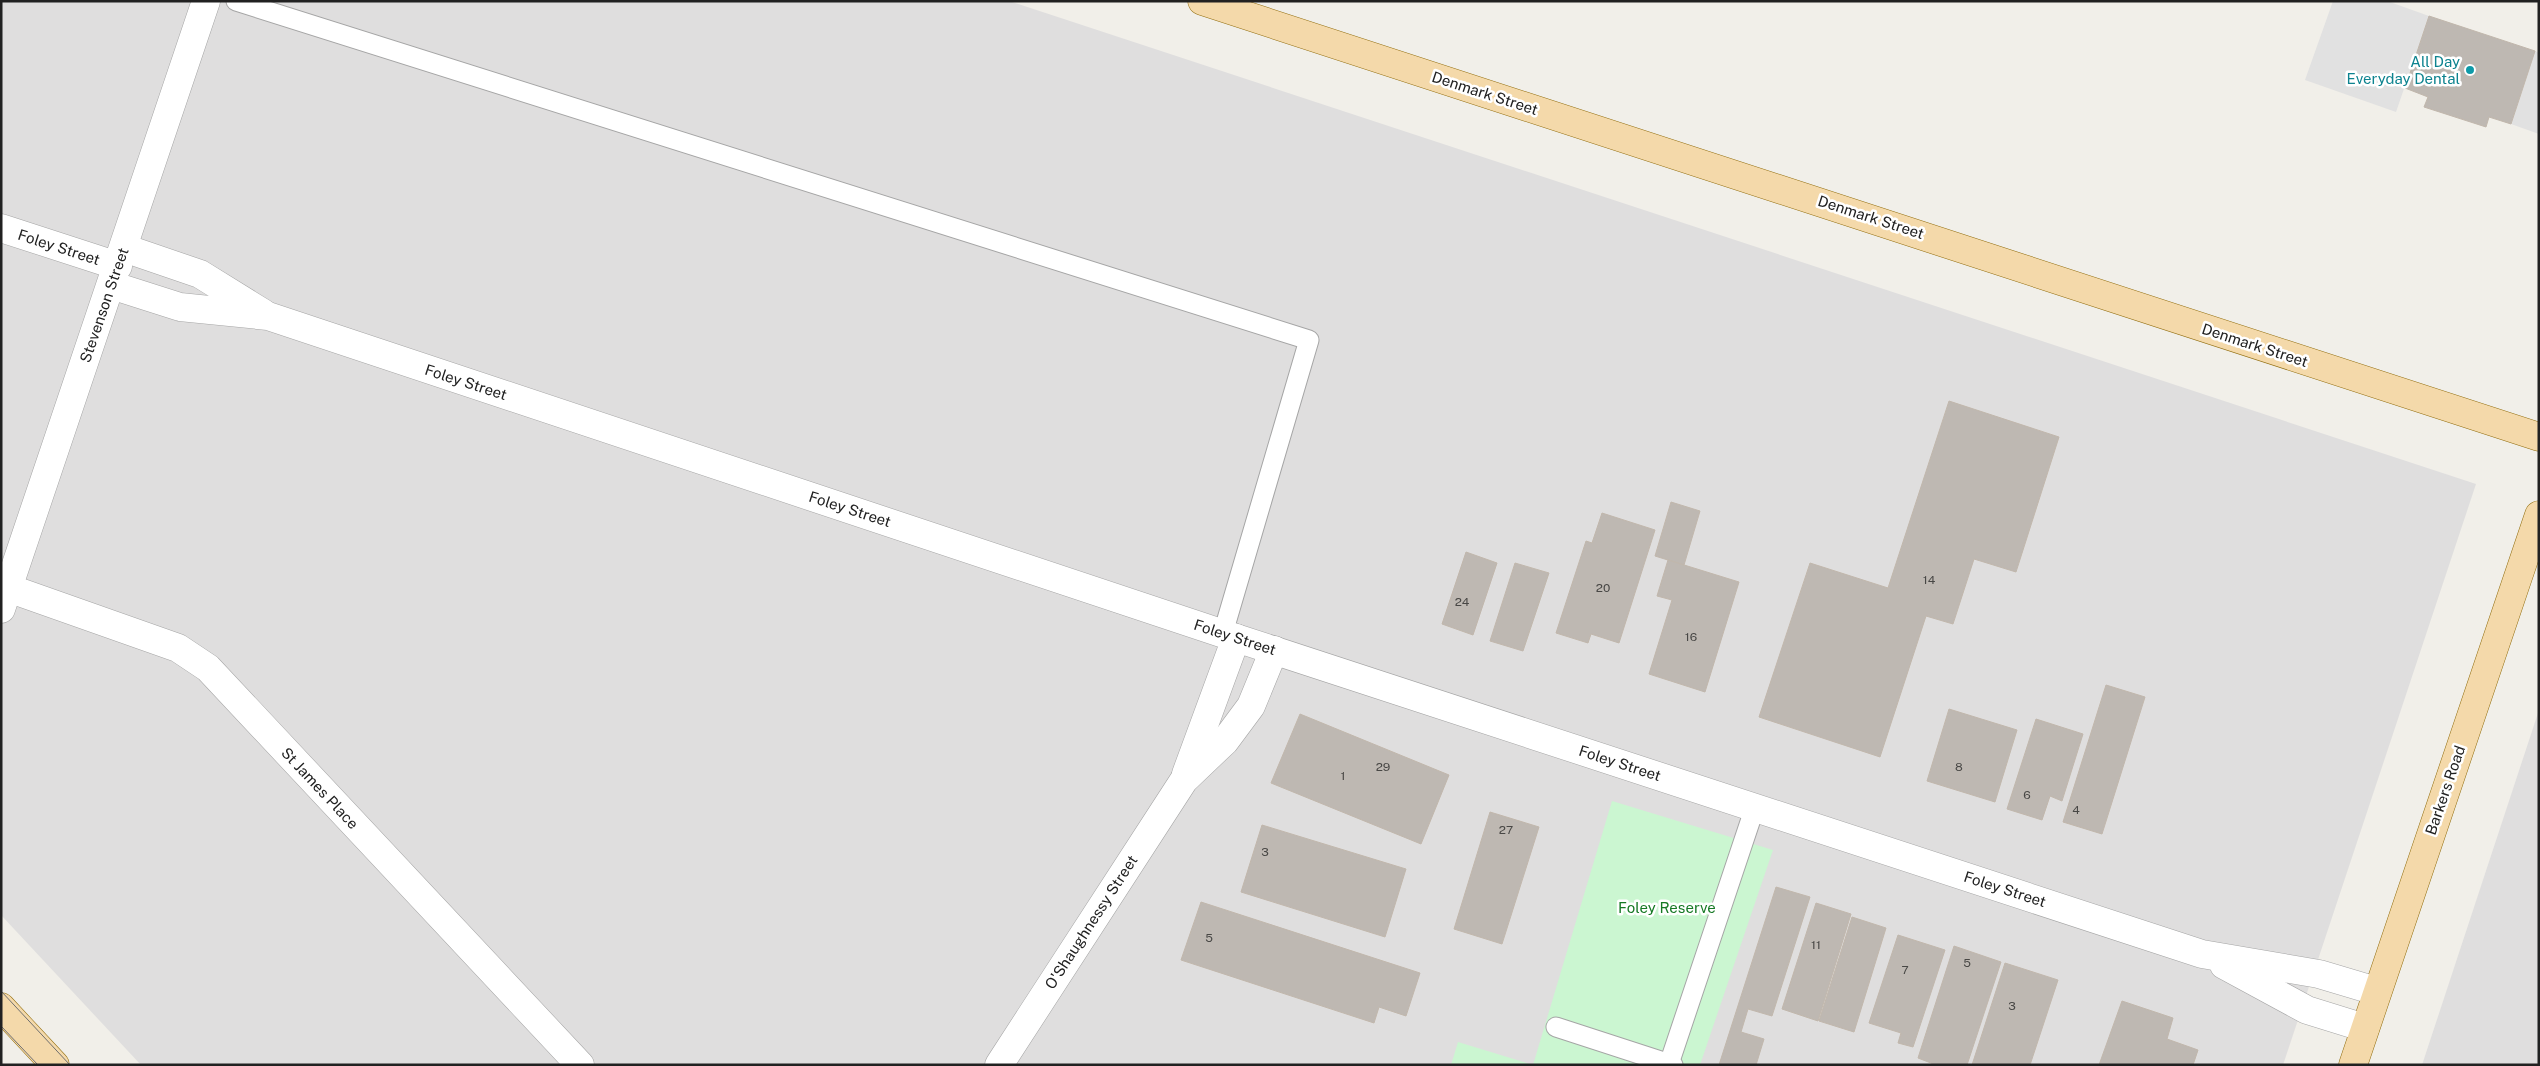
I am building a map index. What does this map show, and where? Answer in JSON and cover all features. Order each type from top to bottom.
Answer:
[{"type":"main road","name":"Denmark Street","points":[[1202,1],[2539,437]]},
{"type":"main road","name":"Barkers Road","points":[[2352,1065],[2539,515]]},
{"type":"main road","points":[[1,1007],[55,1065]]},
{"type":"street","name":"Stevenson Street","points":[[5,598],[206,1]]},
{"type":"street","name":"Foley Street","points":[[1,228],[118,266],[200,274],[268,316]]},
{"type":"street","name":"Foley Street","points":[[118,266],[180,307],[268,316],[1274,650],[2202,954],[2319,974],[2376,991]]},
{"type":"street","name":"St James Place","points":[[5,598],[178,648],[208,668],[580,1065]]},
{"type":"street","name":"O'Shaughnessy Street","points":[[1184,780],[1230,635]]},
{"type":"street","name":"O'Shaughnessy Street","points":[[999,1065],[1184,780],[1225,741],[1251,706],[1274,650]]},
{"type":"street","name":"Foley Street","points":[[2202,954],[2307,1010],[2365,1028]]},
{"type":"lane","points":[[236,1],[1309,340],[1230,635]]},
{"type":"lane","points":[[1556,1027],[1671,1064],[1755,807]]},
{"type":"shaded area","points":[[1,1],[1009,1],[2476,484],[2283,1065],[141,1065],[1,915]]},
{"type":"shaded area","points":[[2333,1],[2387,1],[2429,16],[2396,112],[2305,80]]},
{"type":"shaded area","points":[[2535,51],[2539,53],[2539,134],[2511,124]]},
{"type":"shaded area","points":[[2539,710],[2539,1065],[2422,1065]]},
{"type":"green space","name":"Foley Reserve","points":[[1612,801],[1773,850],[1700,1065],[1533,1065]]},
{"type":"green space","points":[[1458,1042],[1533,1065],[1451,1065]]},
{"type":"building","name":"All Day Everyday Dental","points":[[2429,16],[2535,51],[2511,124],[2489,117],[2486,127],[2424,107],[2428,97],[2405,88]]},
{"type":"building","points":[[1949,401],[2059,437],[2016,572],[1974,559],[1953,624],[1926,616],[1880,757],[1759,717],[1810,563],[1888,588]]},
{"type":"building","points":[[1671,502],[1700,511],[1684,565],[1655,556]]},
{"type":"building","points":[[1602,513],[1655,530],[1619,643],[1591,634],[1588,643],[1556,633],[1586,541],[1592,543]]},
{"type":"building","points":[[1466,552],[1497,563],[1473,635],[1442,624]]},
{"type":"building","points":[[1668,560],[1739,582],[1705,692],[1649,674],[1672,600],[1657,596]]},
{"type":"building","points":[[1515,563],[1549,573],[1523,651],[1490,641]]},
{"type":"building","points":[[2106,685],[2145,697],[2102,834],[2063,822]]},
{"type":"building","points":[[1949,709],[2017,730],[1995,802],[1927,781]]},
{"type":"building","points":[[1300,714],[1449,775],[1421,844],[1271,783]]},
{"type":"building","points":[[2036,719],[2083,734],[2062,801],[2050,796],[2042,820],[2007,809]]},
{"type":"building","points":[[1490,812],[1539,827],[1502,944],[1454,929]]},
{"type":"building","points":[[1262,825],[1406,869],[1385,937],[1241,892]]},
{"type":"building","points":[[1776,887],[1810,897],[1772,1016],[1748,1009],[1741,1032],[1764,1039],[1756,1065],[1719,1065]]},
{"type":"building","points":[[1201,902],[1420,973],[1406,1016],[1379,1007],[1374,1023],[1181,960]]},
{"type":"building","points":[[1816,903],[1851,914],[1818,1021],[1782,1009]]},
{"type":"building","points":[[1852,917],[1886,928],[1854,1032],[1819,1021]]},
{"type":"building","points":[[1898,935],[1945,950],[1913,1047],[1898,1043],[1901,1033],[1869,1023]]},
{"type":"building","points":[[1954,946],[2001,962],[1967,1065],[1936,1065],[1918,1058]]},
{"type":"building","points":[[2005,963],[2058,980],[2030,1065],[1972,1065]]},
{"type":"building","points":[[2122,1001],[2173,1018],[2167,1039],[2198,1050],[2193,1065],[2099,1065]]},
{"type":"tram line","points":[[1,991],[70,1065]]},
{"type":"tram line","points":[[1,1026],[38,1065]]},
{"type":"place","name":"All Day Everyday Dental","points":[[2470,70]]}]
